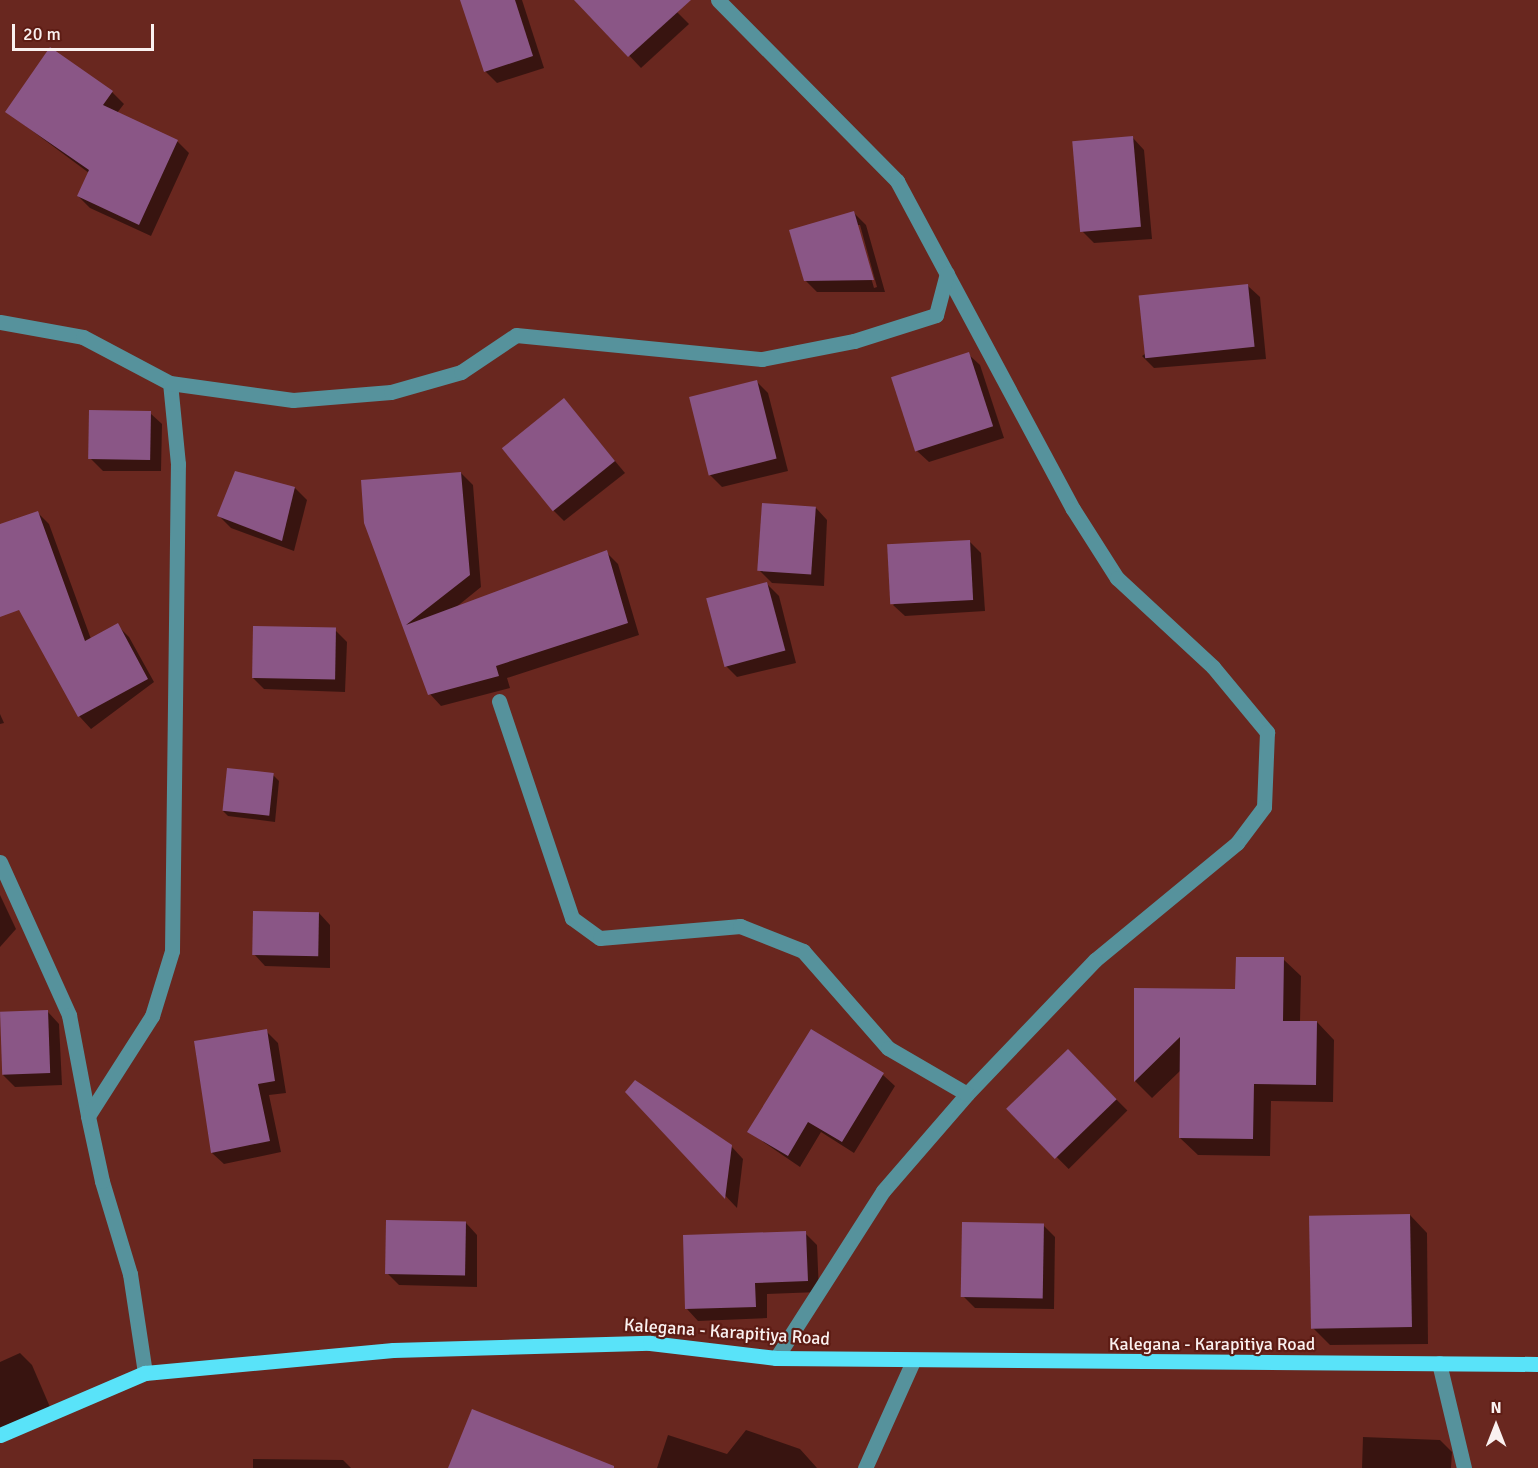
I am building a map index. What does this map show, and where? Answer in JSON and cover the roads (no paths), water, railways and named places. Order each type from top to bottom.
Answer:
[{"type":"main road","name":"Kalegana - Karapitiya Road","points":[[0,1435],[145,1373],[393,1350],[650,1343],[776,1358],[913,1361],[1538,1364]]},
{"type":"street","points":[[718,0],[897,181],[1068,500],[1117,578],[1213,667],[1267,732],[1264,807],[1237,843],[1095,960],[967,1094],[883,1191],[776,1358]]},
{"type":"street","points":[[0,322],[83,337],[170,383],[293,400],[391,392],[461,372],[516,335],[762,359],[854,341],[936,315],[947,273]]},
{"type":"street","points":[[88,1116],[152,1016],[172,951],[178,464],[170,383]]},
{"type":"street","points":[[499,701],[572,918],[600,938],[740,926],[803,951],[888,1048],[967,1094]]},
{"type":"street","points":[[0,862],[69,1015],[102,1181],[130,1274],[145,1373]]},
{"type":"street","points":[[865,1468],[913,1361]]},
{"type":"street","points":[[1439,1363],[1464,1468]]}]
